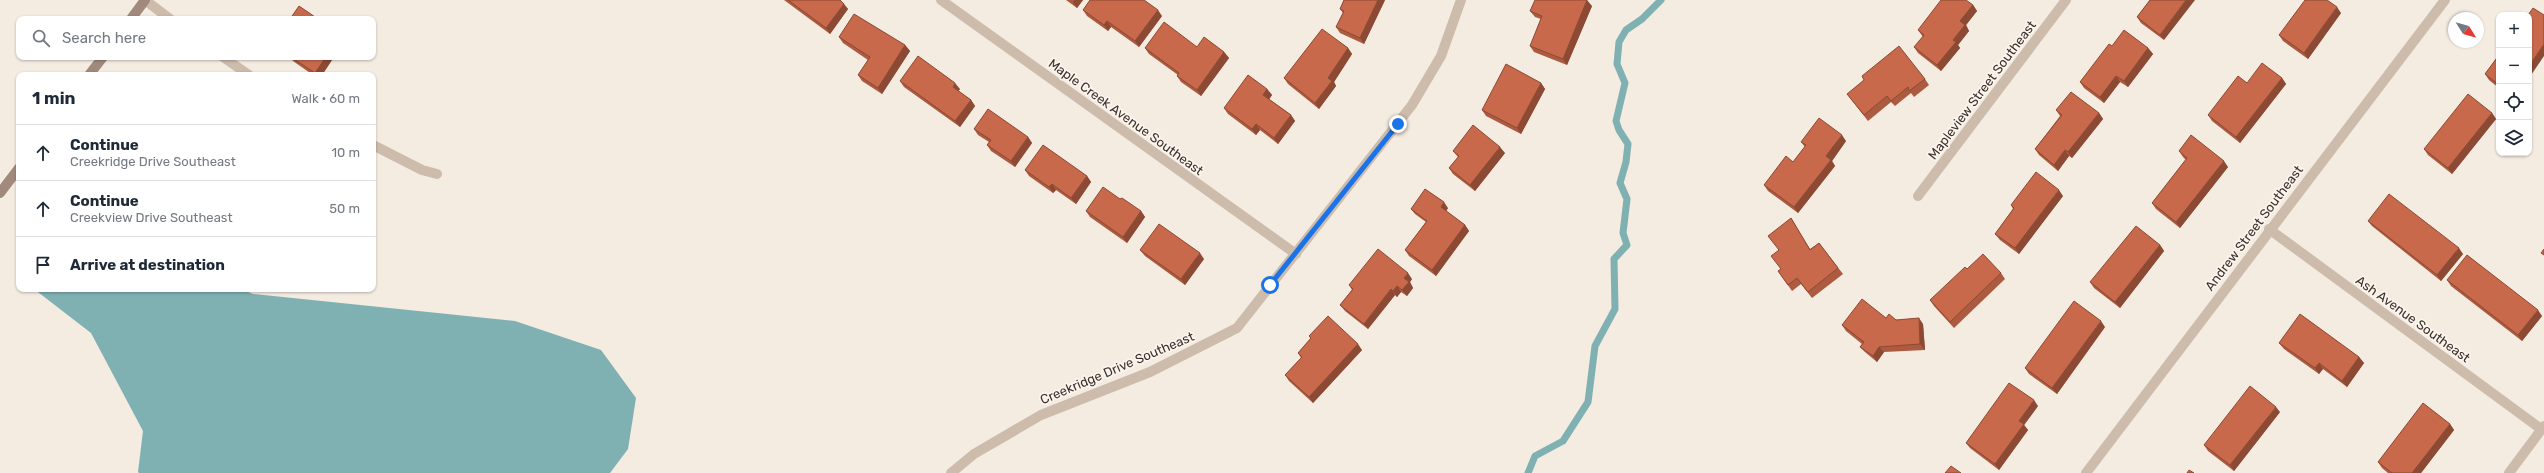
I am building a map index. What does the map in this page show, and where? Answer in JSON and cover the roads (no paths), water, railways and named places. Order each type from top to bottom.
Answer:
[{"type":"main road","points":[[133,16],[145,0]]},
{"type":"main road","points":[[91,72],[101,60]]},
{"type":"main road","points":[[0,193],[16,172]]},
{"type":"street","points":[[145,0],[166,16]]},
{"type":"street","name":"Maple Creek Avenue Southeast","points":[[941,0],[1296,254]]},
{"type":"street","name":"Creekridge Drive Southeast","points":[[951,473],[974,454],[1040,415],[1150,372],[1237,328],[1412,105],[1441,56],[1461,0]]},
{"type":"street","name":"Mapleview Street Southeast","points":[[1918,196],[2066,0]]},
{"type":"street","name":"Andrew Street Southeast","points":[[2086,473],[2445,0]]},
{"type":"street","points":[[227,60],[245,72]]},
{"type":"street","points":[[376,147],[422,170],[437,174]]},
{"type":"street","name":"Ash Avenue Southeast","points":[[2270,229],[2543,428]]},
{"type":"street","points":[[2508,473],[2543,428]]},
{"type":"water","points":[[38,292],[248,292],[253,294],[515,321],[601,350],[636,398],[628,449],[610,473],[139,473],[143,431],[91,333]]},
{"type":"waterway","points":[[1528,473],[1535,456],[1563,441],[1588,402],[1595,346],[1615,309],[1614,259],[1627,245],[1623,233],[1627,199],[1620,183],[1626,162],[1628,144],[1619,130],[1616,121],[1625,83],[1617,64],[1619,42],[1626,30],[1642,19],[1661,0]]}]
